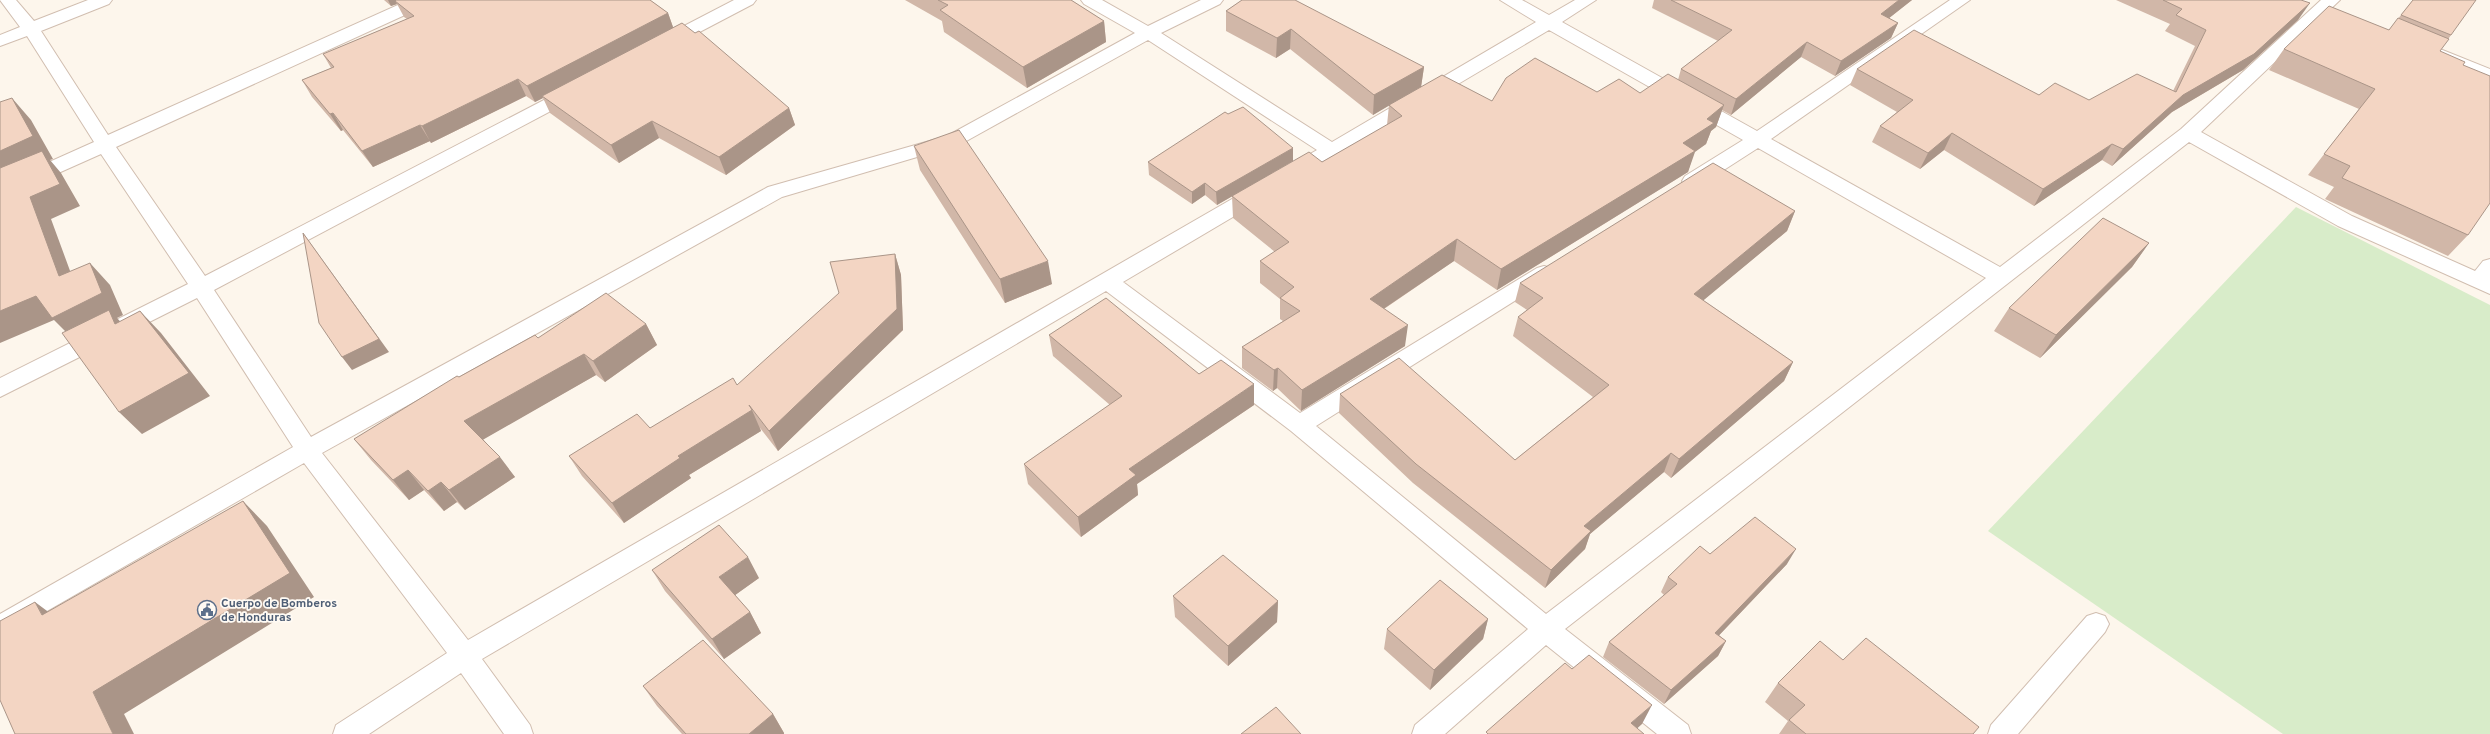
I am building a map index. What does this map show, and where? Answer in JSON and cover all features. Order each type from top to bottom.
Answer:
[{"type":"street","points":[[7,0],[31,29],[105,145],[201,286],[307,450],[464,656],[520,734]]},
{"type":"street","points":[[0,41],[103,0]]},
{"type":"street","points":[[0,192],[423,0]]},
{"type":"street","points":[[649,51],[747,0]]},
{"type":"street","points":[[1090,0],[1148,33],[1331,150]]},
{"type":"street","points":[[0,627],[307,450],[775,192],[954,140],[1148,33],[1214,0]]},
{"type":"street","points":[[1509,0],[2001,277]]},
{"type":"street","points":[[346,734],[464,656],[1587,0]]},
{"type":"street","points":[[1676,191],[1758,140],[1961,0]]},
{"type":"street","points":[[2306,0],[2331,7]]},
{"type":"street","points":[[1425,734],[1546,629],[2188,133],[2331,7]]},
{"type":"street","points":[[2418,46],[2490,76]]},
{"type":"street","points":[[0,388],[201,286],[586,84]]},
{"type":"street","points":[[2188,133],[2345,221],[2486,278]]},
{"type":"street","points":[[1298,425],[1562,262]]},
{"type":"street","points":[[1107,281],[1298,425],[1546,629],[1678,734]]},
{"type":"street","points":[[2001,734],[2096,624]]},
{"type":"green space","points":[[2296,207],[2490,305],[2490,734],[2283,734],[1988,531]]},
{"type":"building","points":[[650,0],[668,13],[527,86],[518,79],[422,126],[420,125],[362,151],[333,113],[330,114],[302,80],[334,67],[323,54],[414,16],[395,1]]},
{"type":"building","points":[[938,0],[1071,0],[1104,21],[1023,67],[940,10],[948,5]]},
{"type":"building","points":[[1242,0],[1295,0],[1424,67],[1374,95],[1291,29],[1277,38],[1226,11]]},
{"type":"building","points":[[1671,0],[1899,0],[1881,14],[1898,23],[1841,61],[1807,42],[1736,99],[1681,69],[1732,30]]},
{"type":"building","points":[[2163,0],[2301,0],[2310,3],[2254,54],[2183,95],[2123,149],[2112,144],[2043,189],[1952,133],[1928,153],[1880,126],[1913,100],[1857,69],[1914,30],[2039,95],[2055,83],[2089,100],[2137,74],[2176,92],[2206,30],[2176,15],[2182,9]]},
{"type":"building","points":[[2413,0],[2476,0],[2451,35],[2401,15]]},
{"type":"building","points":[[2329,6],[2389,30],[2398,18],[2449,39],[2440,51],[2465,62],[2463,65],[2490,76],[2490,203],[2468,235],[2342,178],[2350,166],[2324,154],[2375,89],[2284,49]]},
{"type":"building","points":[[682,23],[695,33],[699,31],[789,108],[719,157],[652,121],[611,145],[542,96]]},
{"type":"building","points":[[1535,58],[1597,92],[1619,79],[1640,93],[1668,74],[1724,105],[1707,119],[1714,123],[1683,143],[1695,151],[1501,269],[1457,239],[1370,299],[1408,325],[1302,390],[1278,368],[1274,370],[1242,347],[1300,311],[1280,298],[1294,287],[1260,261],[1289,242],[1232,196],[1309,152],[1322,162],[1402,116],[1389,105],[1442,75],[1492,101],[1506,78]]},
{"type":"building","points":[[12,98],[33,136],[0,151],[0,102]]},
{"type":"building","points":[[1243,107],[1293,148],[1216,192],[1205,183],[1192,192],[1148,162],[1225,112],[1228,114]]},
{"type":"building","points":[[959,130],[1048,261],[1000,279],[914,146]]},
{"type":"building","points":[[42,151],[60,184],[30,197],[59,276],[90,263],[102,293],[52,318],[36,296],[0,311],[0,168]]},
{"type":"building","points":[[1713,163],[1795,211],[1694,294],[1793,362],[1679,459],[1671,453],[1584,526],[1591,531],[1551,570],[1416,464],[1340,394],[1399,358],[1515,460],[1609,385],[1518,317],[1543,298],[1520,283]]},
{"type":"building","points":[[2103,218],[2149,243],[2056,335],[2009,308]]},
{"type":"building","points":[[303,233],[379,339],[342,357],[319,323]]},
{"type":"building","points":[[895,254],[897,309],[769,431],[749,405],[752,410],[678,456],[680,458],[612,503],[569,456],[637,414],[650,428],[733,378],[737,385],[839,293],[830,262]]},
{"type":"building","points":[[606,293],[646,324],[593,361],[584,354],[464,421],[500,457],[449,490],[441,482],[428,491],[408,470],[393,480],[354,439],[457,376],[459,377],[535,335],[538,338]]},
{"type":"building","points":[[1106,298],[1199,374],[1221,360],[1254,384],[1129,469],[1136,475],[1078,517],[1024,464],[1122,396],[1049,335]]},
{"type":"building","points":[[109,310],[115,324],[140,311],[189,373],[119,412],[62,333]]},
{"type":"building","points":[[243,501],[290,573],[93,692],[113,734],[15,734],[0,700],[0,621],[35,602],[42,615]]},
{"type":"building","points":[[1755,517],[1796,549],[1715,633],[1726,641],[1671,690],[1609,642],[1677,584],[1668,577],[1700,546],[1710,554]]},
{"type":"building","points":[[719,525],[748,557],[719,577],[750,612],[712,639],[652,570]]},
{"type":"building","points":[[1223,555],[1278,601],[1228,646],[1173,596]]},
{"type":"building","points":[[1440,580],[1488,619],[1434,670],[1387,629]]},
{"type":"building","points":[[1866,638],[1979,727],[1973,734],[1806,734],[1789,720],[1805,705],[1778,683],[1820,641],[1843,660]]},
{"type":"building","points":[[703,640],[773,714],[749,734],[686,734],[643,686]]},
{"type":"building","points":[[1589,655],[1652,705],[1631,723],[1644,734],[1488,734],[1486,732],[1565,663],[1572,669]]},
{"type":"building","points":[[1276,707],[1301,734],[1241,734]]},
{"type":"place","name":"Cuerpo de Bomberos de Honduras","points":[[207,610]]}]
